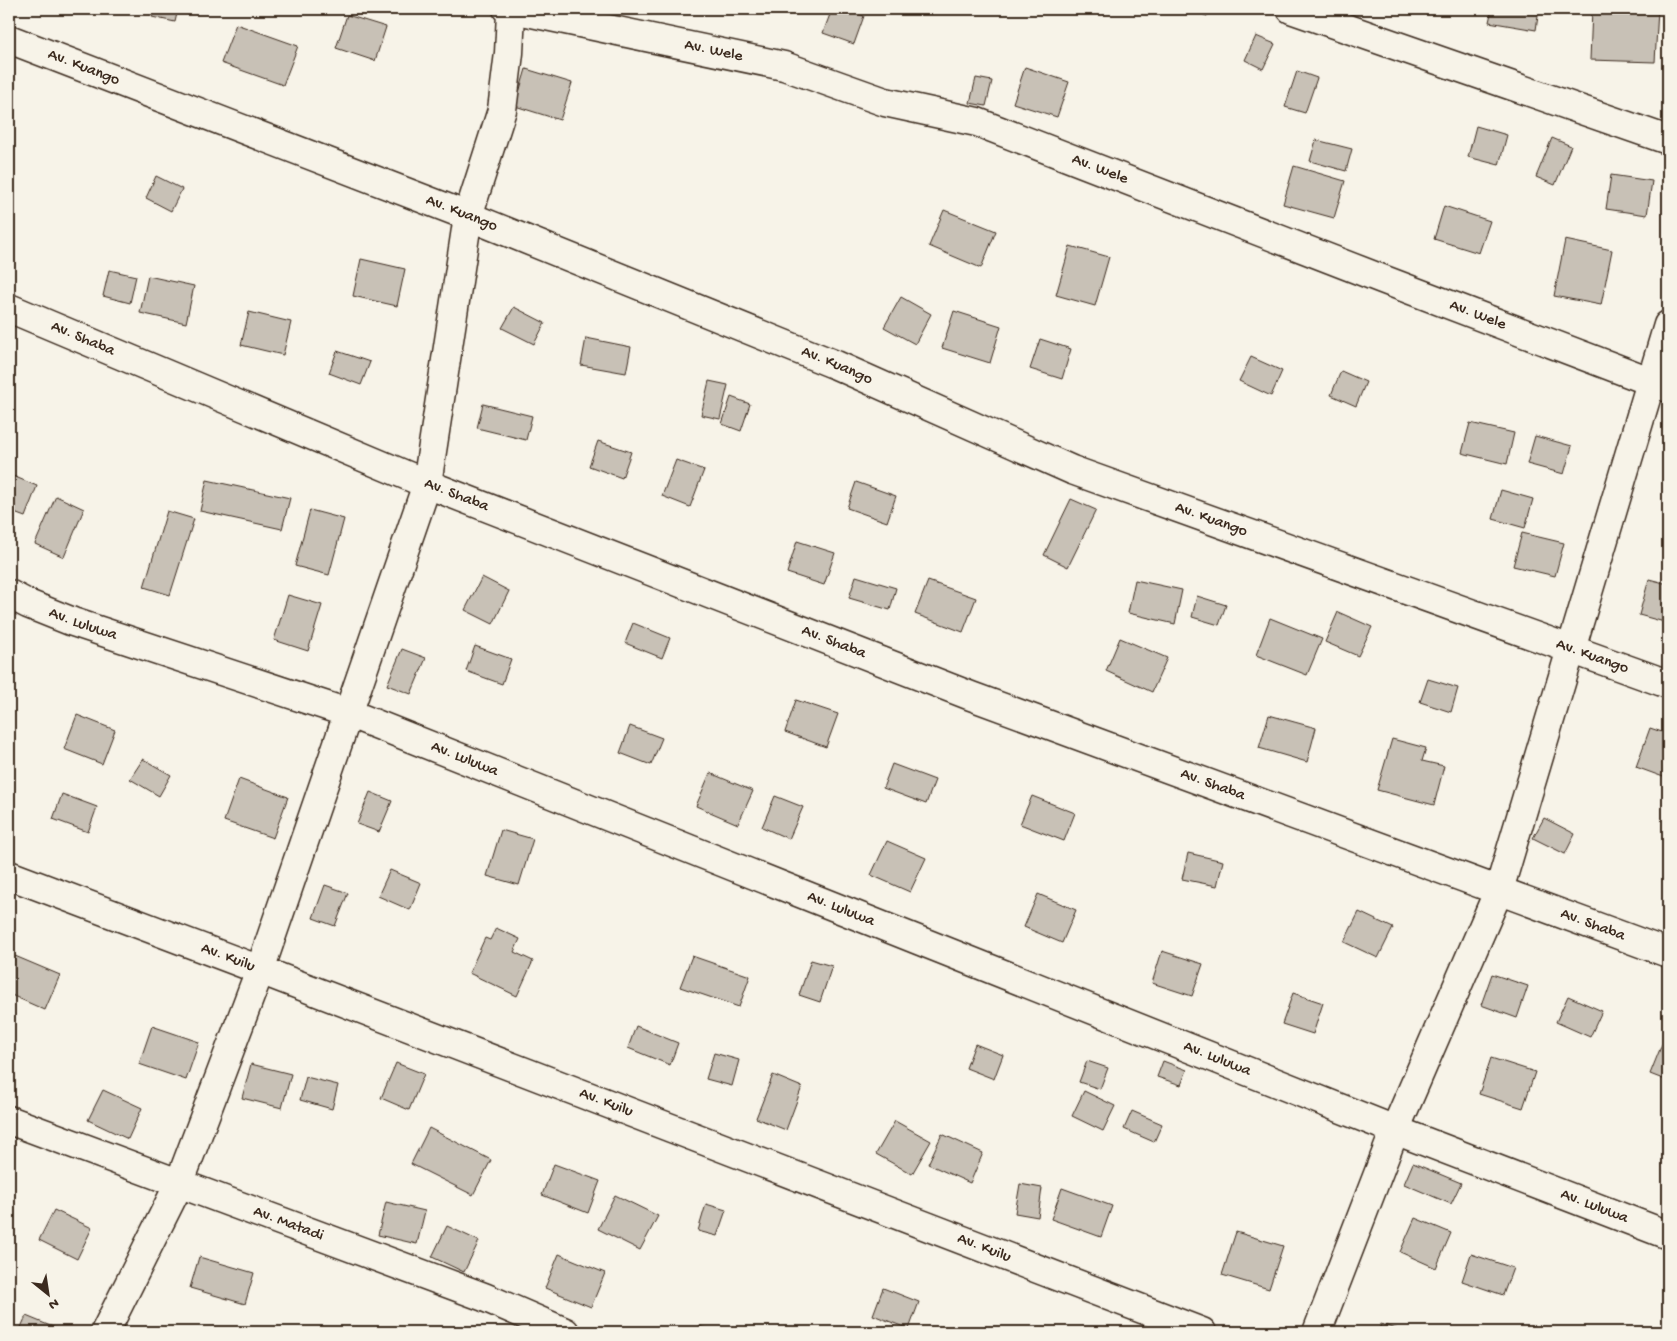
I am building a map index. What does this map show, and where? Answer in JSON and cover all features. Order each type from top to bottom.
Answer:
[{"type":"street","points":[[104,1332],[179,1184],[260,970],[428,484],[468,216],[502,110],[510,43],[511,13],[507,9]]},
{"type":"street","name":"Av. Wele","points":[[513,9],[784,66],[885,102],[977,122],[1660,385]]},
{"type":"street","points":[[1291,9],[1668,140]]},
{"type":"street","name":"Av. Kuango","points":[[9,39],[468,216],[836,365],[1072,470],[1668,684]]},
{"type":"street","name":"Av. Shaba","points":[[9,308],[428,484],[962,692],[1668,953]]},
{"type":"street","points":[[1317,1332],[1395,1130],[1499,890],[1571,649],[1660,385],[1668,325]]},
{"type":"street","name":"Av. Luluwa","points":[[9,594],[28,604],[74,622],[348,713],[1395,1130],[1668,1235]]},
{"type":"street","name":"Av. Kuilu","points":[[9,875],[1202,1332]]},
{"type":"street","name":"Av. Matadi","points":[[9,1120],[484,1297],[565,1332]]},
{"type":"building","points":[[154,9],[178,9],[175,22],[152,17]]},
{"type":"building","points":[[832,9],[845,9],[864,16],[854,44],[823,33]]},
{"type":"building","points":[[1068,9],[1085,9],[1083,14]]},
{"type":"building","points":[[1187,9],[1210,9],[1207,16]]},
{"type":"building","points":[[1492,9],[1539,9],[1536,30],[1489,22]]},
{"type":"building","points":[[1592,9],[1658,9],[1655,62],[1590,60]]},
{"type":"building","points":[[347,15],[386,27],[375,61],[336,48]]},
{"type":"building","points":[[236,24],[298,46],[283,85],[221,63]]},
{"type":"building","points":[[1256,36],[1275,44],[1263,69],[1245,60]]},
{"type":"building","points":[[1025,67],[1069,82],[1057,117],[1013,103]]},
{"type":"building","points":[[526,69],[572,83],[560,120],[515,106]]},
{"type":"building","points":[[1297,71],[1317,78],[1305,113],[1285,107]]},
{"type":"building","points":[[976,78],[992,81],[986,106],[970,103]]},
{"type":"building","points":[[1476,126],[1507,135],[1499,165],[1468,157]]},
{"type":"building","points":[[1552,138],[1571,146],[1555,185],[1536,177]]},
{"type":"building","points":[[1316,140],[1352,149],[1346,171],[1310,161]]},
{"type":"building","points":[[1294,166],[1345,181],[1334,218],[1283,204]]},
{"type":"building","points":[[1611,175],[1652,181],[1647,215],[1606,209]]},
{"type":"building","points":[[156,176],[182,189],[171,211],[146,198]]},
{"type":"building","points":[[1444,206],[1490,221],[1479,253],[1434,239]]},
{"type":"building","points":[[944,210],[996,231],[981,268],[929,246]]},
{"type":"building","points":[[1565,240],[1612,250],[1601,305],[1554,296]]},
{"type":"building","points":[[1070,246],[1109,257],[1095,306],[1056,295]]},
{"type":"building","points":[[361,259],[405,269],[397,306],[353,296]]},
{"type":"building","points":[[109,270],[136,276],[130,303],[103,296]]},
{"type":"building","points":[[148,276],[194,286],[186,323],[140,313]]},
{"type":"building","points":[[901,297],[931,314],[915,344],[884,327]]},
{"type":"building","points":[[514,307],[545,323],[534,344],[502,328]]},
{"type":"building","points":[[954,311],[1001,326],[990,363],[942,348]]},
{"type":"building","points":[[249,312],[291,322],[283,355],[241,345]]},
{"type":"building","points":[[586,338],[631,347],[626,373],[581,365]]},
{"type":"building","points":[[1040,339],[1071,349],[1062,379],[1030,369]]},
{"type":"building","points":[[337,351],[370,362],[361,385],[329,373]]},
{"type":"building","points":[[1251,357],[1282,371],[1271,396],[1239,381]]},
{"type":"building","points":[[1341,371],[1366,382],[1356,406],[1331,395]]},
{"type":"building","points":[[709,381],[728,385],[720,419],[701,415]]},
{"type":"building","points":[[731,397],[750,404],[741,431],[722,424]]},
{"type":"building","points":[[483,404],[532,416],[526,440],[477,428]]},
{"type":"building","points":[[1470,423],[1514,433],[1507,464],[1462,453]]},
{"type":"building","points":[[1535,436],[1572,446],[1564,474],[1527,464]]},
{"type":"building","points":[[598,441],[631,452],[622,478],[589,466]]},
{"type":"building","points":[[676,460],[704,470],[690,507],[662,496]]},
{"type":"building","points":[[13,476],[37,486],[25,517],[9,511],[9,487]]},
{"type":"building","points":[[207,480],[290,498],[282,529],[200,511]]},
{"type":"building","points":[[856,482],[896,496],[887,522],[847,508]]},
{"type":"building","points":[[1501,490],[1533,499],[1525,528],[1493,519]]},
{"type":"building","points":[[56,496],[84,509],[64,557],[35,544]]},
{"type":"building","points":[[1071,499],[1096,510],[1068,567],[1044,555]]},
{"type":"building","points":[[310,510],[344,519],[329,575],[295,566]]},
{"type":"building","points":[[167,511],[194,519],[170,595],[144,587]]},
{"type":"building","points":[[1522,533],[1564,543],[1555,576],[1513,566]]},
{"type":"building","points":[[797,541],[835,553],[824,585],[787,573]]},
{"type":"building","points":[[856,576],[896,588],[890,610],[849,598]]},
{"type":"building","points":[[482,577],[509,591],[493,624],[465,610]]},
{"type":"building","points":[[1649,579],[1668,584],[1668,623],[1639,615]]},
{"type":"building","points":[[1135,580],[1182,590],[1175,624],[1128,613]]},
{"type":"building","points":[[928,581],[976,598],[963,632],[915,614]]},
{"type":"building","points":[[288,595],[322,605],[308,651],[274,640]]},
{"type":"building","points":[[1197,596],[1226,605],[1219,625],[1192,617]]},
{"type":"building","points":[[1338,612],[1372,627],[1358,656],[1325,642]]},
{"type":"building","points":[[1270,618],[1322,639],[1307,675],[1256,655]]},
{"type":"building","points":[[633,623],[670,638],[662,658],[625,643]]},
{"type":"building","points":[[1120,638],[1167,658],[1152,692],[1106,671]]},
{"type":"building","points":[[475,646],[511,659],[502,684],[466,671]]},
{"type":"building","points":[[402,649],[426,658],[411,694],[387,685]]},
{"type":"building","points":[[1428,679],[1458,688],[1451,712],[1420,702]]},
{"type":"building","points":[[796,700],[838,714],[826,747],[785,732]]},
{"type":"building","points":[[77,715],[115,730],[102,764],[64,749]]},
{"type":"building","points":[[1269,715],[1316,728],[1307,762],[1259,748]]},
{"type":"building","points":[[630,726],[662,738],[651,765],[620,753]]},
{"type":"building","points":[[1650,728],[1668,734],[1668,771],[1666,778],[1636,767]]},
{"type":"building","points":[[1392,739],[1426,748],[1422,761],[1444,766],[1434,805],[1377,790]]},
{"type":"building","points":[[143,759],[171,775],[159,796],[130,779]]},
{"type":"building","points":[[892,764],[935,780],[926,804],[883,788]]},
{"type":"building","points":[[710,773],[753,791],[738,824],[696,806]]},
{"type":"building","points":[[239,779],[288,797],[273,838],[224,821]]},
{"type":"building","points":[[370,792],[392,801],[379,832],[357,824]]},
{"type":"building","points":[[62,794],[97,807],[88,832],[53,819]]},
{"type":"building","points":[[775,796],[803,807],[789,839],[762,827]]},
{"type":"building","points":[[1032,796],[1075,813],[1064,841],[1020,824]]},
{"type":"building","points":[[1544,818],[1575,834],[1565,854],[1533,838]]},
{"type":"building","points":[[501,830],[533,839],[519,885],[487,876]]},
{"type":"building","points":[[887,841],[926,858],[910,892],[871,875]]},
{"type":"building","points":[[1188,853],[1223,861],[1217,886],[1182,879]]},
{"type":"building","points":[[390,870],[421,883],[410,910],[378,896]]},
{"type":"building","points":[[325,885],[348,893],[335,926],[313,918]]},
{"type":"building","points":[[1038,894],[1076,910],[1062,943],[1024,927]]},
{"type":"building","points":[[1359,912],[1393,928],[1378,958],[1344,942]]},
{"type":"building","points":[[496,928],[520,939],[514,952],[533,961],[517,996],[469,973],[485,938],[490,940]]},
{"type":"building","points":[[1162,951],[1203,964],[1192,996],[1152,983]]},
{"type":"building","points":[[15,956],[60,975],[45,1010],[9,994],[9,970]]},
{"type":"building","points":[[692,956],[750,976],[739,1007],[680,987]]},
{"type":"building","points":[[811,960],[832,966],[820,1002],[799,995]]},
{"type":"building","points":[[1492,974],[1528,986],[1517,1018],[1481,1005]]},
{"type":"building","points":[[1293,993],[1323,1003],[1313,1034],[1282,1024]]},
{"type":"building","points":[[1568,996],[1602,1011],[1590,1037],[1556,1022]]},
{"type":"building","points":[[152,1026],[199,1042],[186,1080],[139,1064]]},
{"type":"building","points":[[636,1026],[678,1043],[670,1065],[628,1048]]},
{"type":"building","points":[[975,1044],[1003,1055],[994,1079],[966,1068]]},
{"type":"building","points":[[1662,1044],[1668,1047],[1668,1081],[1650,1074]]},
{"type":"building","points":[[714,1053],[739,1060],[732,1086],[706,1079]]},
{"type":"building","points":[[1491,1058],[1535,1072],[1523,1108],[1479,1094]]},
{"type":"building","points":[[1087,1061],[1108,1068],[1100,1089],[1079,1082]]},
{"type":"building","points":[[1163,1061],[1187,1070],[1181,1085],[1157,1077]]},
{"type":"building","points":[[396,1063],[424,1074],[409,1110],[381,1098]]},
{"type":"building","points":[[251,1064],[291,1074],[282,1108],[242,1098]]},
{"type":"building","points":[[773,1075],[802,1087],[786,1130],[756,1118]]},
{"type":"building","points":[[306,1077],[338,1085],[332,1109],[300,1100]]},
{"type":"building","points":[[103,1090],[142,1108],[128,1139],[88,1120]]},
{"type":"building","points":[[1084,1091],[1115,1106],[1103,1131],[1072,1116]]},
{"type":"building","points":[[1132,1111],[1162,1124],[1154,1142],[1124,1129]]},
{"type":"building","points":[[895,1121],[931,1141],[912,1174],[876,1154]]},
{"type":"building","points":[[429,1128],[491,1160],[473,1195],[411,1164]]},
{"type":"building","points":[[942,1134],[983,1153],[970,1183],[928,1164]]},
{"type":"building","points":[[1413,1163],[1461,1183],[1451,1204],[1404,1184]]},
{"type":"building","points":[[554,1164],[600,1181],[588,1213],[542,1195]]},
{"type":"building","points":[[1020,1184],[1042,1188],[1038,1217],[1015,1213]]},
{"type":"building","points":[[1062,1188],[1112,1206],[1101,1237],[1051,1219]]},
{"type":"building","points":[[615,1195],[658,1216],[640,1250],[598,1229]]},
{"type":"building","points":[[386,1202],[425,1211],[417,1244],[378,1235]]},
{"type":"building","points":[[706,1204],[726,1210],[717,1236],[698,1231]]},
{"type":"building","points":[[54,1210],[92,1228],[77,1259],[39,1240]]},
{"type":"building","points":[[1415,1218],[1451,1233],[1436,1268],[1400,1252]]},
{"type":"building","points":[[447,1226],[479,1241],[464,1272],[432,1257]]},
{"type":"building","points":[[1236,1232],[1283,1246],[1269,1289],[1222,1275]]},
{"type":"building","points":[[559,1254],[605,1273],[591,1307],[545,1288]]},
{"type":"building","points":[[1471,1254],[1513,1268],[1503,1295],[1462,1281]]},
{"type":"building","points":[[199,1257],[254,1273],[245,1304],[190,1288]]},
{"type":"building","points":[[883,1288],[919,1302],[909,1329],[873,1315]]},
{"type":"building","points":[[26,1316],[65,1332],[19,1332]]},
{"type":"building","points":[[1381,1324],[1405,1332],[1378,1332]]},
{"type":"building","points":[[699,1326],[718,1332],[697,1332]]}]
